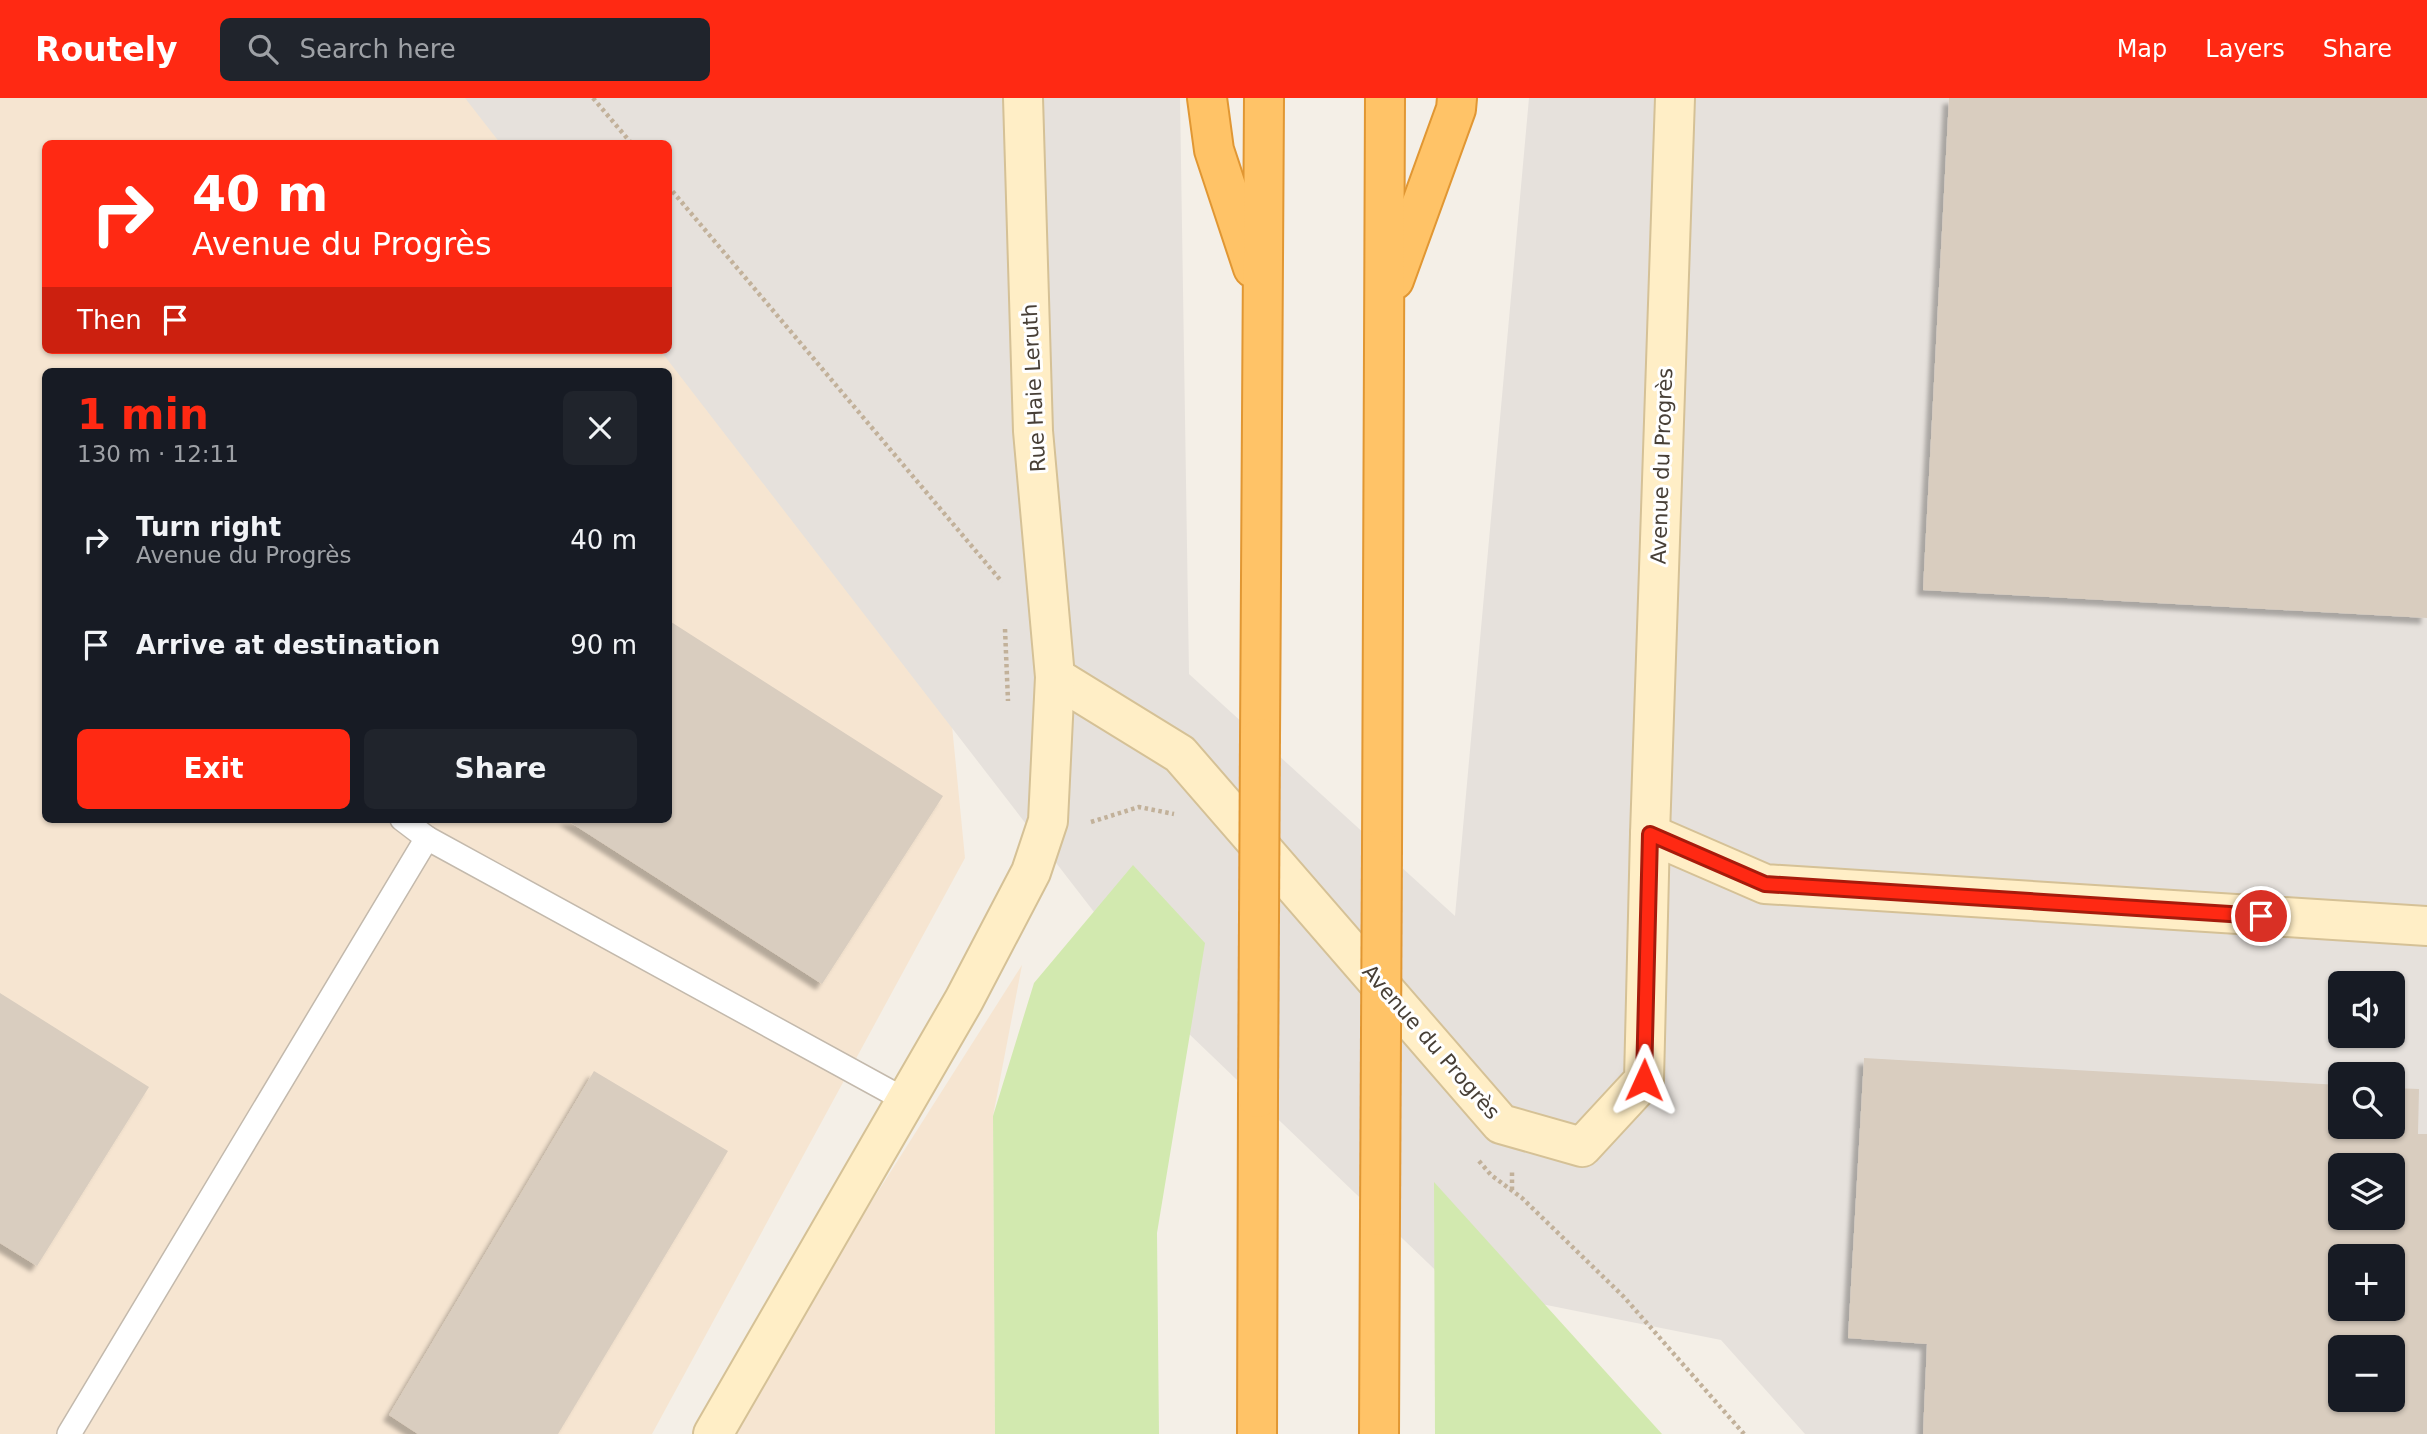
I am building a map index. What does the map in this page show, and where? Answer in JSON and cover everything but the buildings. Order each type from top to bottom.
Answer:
[{"type":"highway","points":[[1207,98],[1214,150],[1262,296]]},
{"type":"highway","points":[[1257,1434],[1264,98]]},
{"type":"highway","points":[[1379,1434],[1385,98]]},
{"type":"highway","points":[[1384,309],[1456,109],[1457,98]]},
{"type":"street","name":"Rue Haie Leruth","points":[[713,1434],[964,1000],[1031,872],[1048,821],[1055,677],[1033,432],[1023,98]]},
{"type":"street","name":"Avenue du Progrès","points":[[1055,677],[1180,754],[1501,1124],[1582,1147],[1644,1080],[1675,98]]},
{"type":"street","points":[[1650,834],[1765,884],[2427,926]]},
{"type":"lane","points":[[407,823],[427,838],[907,1101]]},
{"type":"lane","points":[[69,1434],[427,838]]},
{"type":"path","points":[[593,98],[629,140]]},
{"type":"path","points":[[672,191],[926,492]]},
{"type":"path","points":[[1491,1175],[1522,1198],[1624,1297],[1744,1434]]},
{"type":"shaded area","points":[[0,98],[504,98],[539,140],[42,140],[42,354],[672,354],[943,634],[965,858],[652,1434],[0,1434]]},
{"type":"shaded area","points":[[465,98],[1180,98],[1189,674],[1455,916],[1529,98],[2427,98],[2427,1434],[1805,1434],[1721,1340],[1452,1286],[1186,1031],[663,354],[672,354],[672,140],[498,140]]},
{"type":"shaded area","points":[[1022,965],[993,1116],[995,1434],[724,1434]]},
{"type":"green space","points":[[1133,865],[1205,943],[1157,1233],[1159,1434],[995,1434],[993,1116],[1034,983]]},
{"type":"green space","points":[[1434,1182],[1662,1434],[1435,1434]]},
{"type":"route","points":[[1644,1080],[1650,834],[1765,884],[2261,916]]}]
